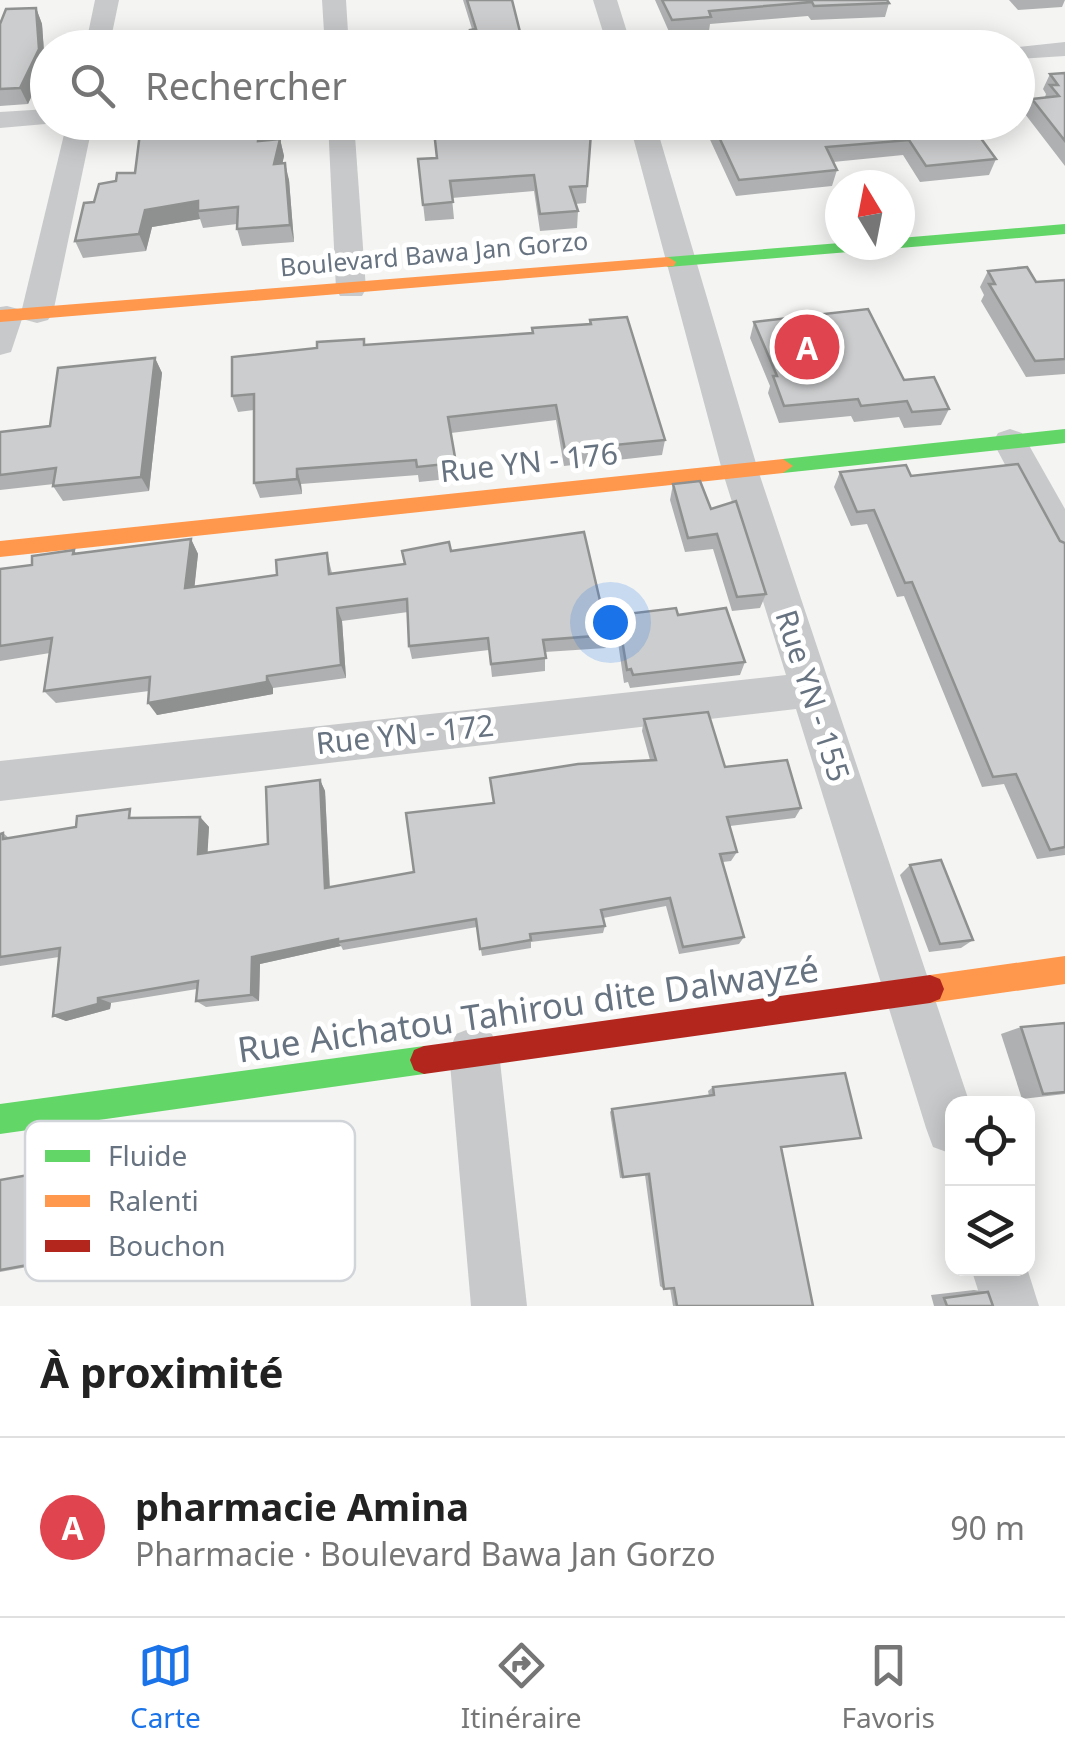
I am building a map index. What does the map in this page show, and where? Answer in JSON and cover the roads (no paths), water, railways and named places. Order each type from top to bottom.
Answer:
[{"type":"street","points":[[100,30],[107,0]]},
{"type":"street","points":[[334,0],[336,30]]},
{"type":"street","points":[[604,0],[614,30]]},
{"type":"street","points":[[1035,51],[1065,49]]},
{"type":"street","points":[[0,120],[30,118]]},
{"type":"street","points":[[11,322],[74,140]]},
{"type":"street","points":[[343,140],[351,289]]},
{"type":"street","name":"Rue YN - 155","points":[[647,140],[740,470],[945,1106]]},
{"type":"street","points":[[915,242],[1065,229]]},
{"type":"street","name":"Boulevard Bawa Jan Gorzo","points":[[11,322],[825,249]]},
{"type":"street","name":"Rue YN - 176","points":[[0,549],[1065,436]]},
{"type":"street","points":[[1010,442],[1065,543]]},
{"type":"street","name":"Rue YN - 172","points":[[0,781],[810,690]]},
{"type":"street","name":"Rue Aichatou Tahirou dite Dalwayzé","points":[[0,1119],[1065,970]]},
{"type":"street","points":[[474,1052],[499,1306]]},
{"type":"street","points":[[1001,1276],[1011,1306]]},
{"type":"place","name":"pharmacie Amina","points":[[807,347]]}]
